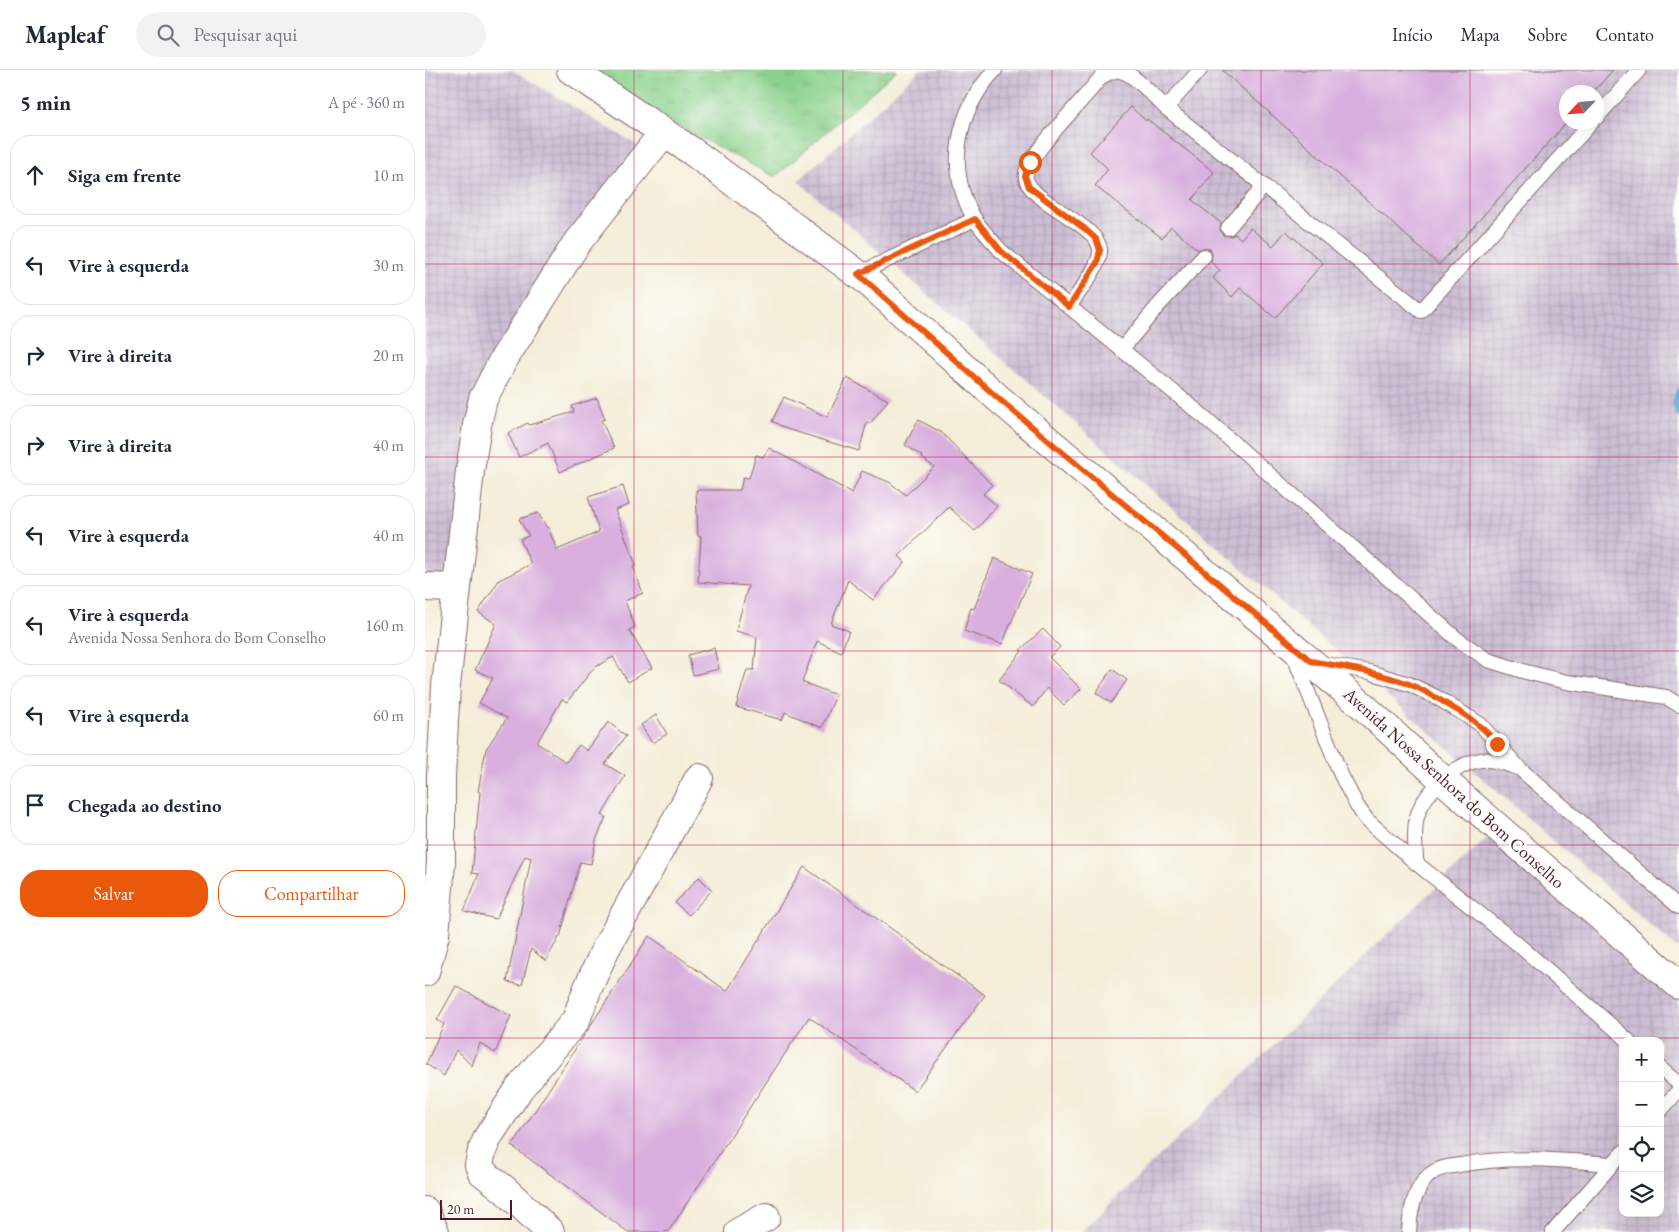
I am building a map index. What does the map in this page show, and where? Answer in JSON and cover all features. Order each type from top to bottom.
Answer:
[{"type":"street","name":"Avenida Nossa Senhora do Bom Conselho","points":[[571,70],[664,132],[757,198],[858,274],[999,399],[1363,706],[1443,780],[1679,985]]},
{"type":"street","points":[[425,972],[435,935],[441,862],[443,721],[456,588],[473,450],[483,399],[502,362],[575,244],[664,132]]},
{"type":"street","points":[[425,587],[456,588]]},
{"type":"street","points":[[550,1232],[504,1189],[482,1172],[479,1165],[482,1151],[487,1137],[519,1090],[576,1020],[605,950],[699,778]]},
{"type":"street","points":[[425,1212],[435,1232]]},
{"type":"street","points":[[739,1232],[766,1217]]},
{"type":"lane","points":[[995,70],[975,94],[964,120],[959,140],[957,163],[962,190],[975,219],[1001,251],[1203,416],[1457,639],[1488,660],[1567,682],[1666,698],[1679,705]]},
{"type":"lane","points":[[1166,108],[1200,70]]},
{"type":"lane","points":[[1604,109],[1639,70]]},
{"type":"lane","points":[[1069,307],[1097,263],[1100,250],[1096,239],[1029,187],[1025,176],[1030,162],[1101,77],[1109,72],[1119,71],[1129,74],[1166,108],[1421,311],[1585,130]]},
{"type":"lane","points":[[1227,228],[1264,186]]},
{"type":"lane","points":[[858,274],[975,219]]},
{"type":"lane","points":[[1121,350],[1204,256]]},
{"type":"lane","points":[[1290,644],[1341,775],[1357,806],[1367,820],[1416,863],[1514,941],[1624,1037]]},
{"type":"lane","points":[[1311,661],[1369,672],[1409,684],[1480,724],[1520,769],[1678,905]]},
{"type":"lane","points":[[1416,863],[1415,830],[1420,808],[1427,796],[1443,780],[1468,764],[1483,760],[1497,761],[1520,769]]},
{"type":"lane","points":[[1664,1071],[1679,1084]]},
{"type":"lane","points":[[1664,1107],[1679,1090]]},
{"type":"lane","points":[[1553,1232],[1619,1156]]},
{"type":"lane","points":[[1409,1232],[1413,1204],[1418,1191],[1425,1179],[1435,1170],[1481,1161],[1529,1158],[1612,1164]]},
{"type":"shaded area","points":[[425,70],[512,70],[642,148],[494,385],[460,578],[425,588]]},
{"type":"shaded area","points":[[920,70],[1679,70],[1679,950],[798,181]]},
{"type":"shaded area","points":[[1497,828],[1679,985],[1679,1232],[1081,1232]]},
{"type":"green space","points":[[572,70],[897,70],[775,177]]},
{"type":"building","points":[[1222,70],[1613,70],[1599,85],[1559,85],[1560,130],[1439,265]]},
{"type":"building","points":[[1131,107],[1146,121],[1147,119],[1214,172],[1192,200],[1221,223],[1220,230],[1223,235],[1230,236],[1235,234],[1241,239],[1250,228],[1273,246],[1286,231],[1323,263],[1275,318],[1240,288],[1232,297],[1213,278],[1220,270],[1211,262],[1212,254],[1210,249],[1202,248],[1198,250],[1171,227],[1162,238],[1095,186],[1108,169],[1090,152]]},
{"type":"building","points":[[847,378],[888,400],[870,424],[867,422],[859,451],[787,429],[772,421],[784,397],[827,417]]},
{"type":"building","points":[[597,398],[605,419],[601,420],[614,448],[560,472],[548,443],[519,457],[508,433],[528,423],[529,425],[574,412],[572,406]]},
{"type":"building","points":[[918,420],[941,432],[992,485],[983,494],[997,506],[975,531],[949,507],[899,556],[905,562],[873,600],[848,580],[831,624],[849,631],[841,652],[817,641],[802,682],[836,695],[822,728],[785,712],[782,720],[736,707],[747,670],[754,670],[757,637],[736,631],[748,586],[698,582],[701,536],[698,536],[696,490],[740,490],[743,477],[749,478],[756,455],[763,457],[769,448],[852,493],[862,471],[889,482],[906,495],[934,467],[905,445]]},
{"type":"building","points":[[623,486],[629,505],[615,510],[636,565],[633,567],[643,593],[625,601],[635,627],[629,630],[652,668],[628,682],[613,657],[594,668],[567,702],[562,699],[537,743],[566,762],[579,745],[587,751],[608,722],[626,736],[605,764],[625,776],[602,815],[606,817],[596,840],[591,864],[580,862],[560,937],[546,961],[531,949],[522,985],[507,982],[531,858],[525,856],[496,919],[464,911],[479,874],[472,873],[480,792],[478,791],[486,749],[507,718],[479,703],[493,678],[475,670],[496,624],[478,612],[499,580],[531,564],[520,539],[529,536],[519,519],[538,513],[548,527],[557,550],[599,532],[588,497]]},
{"type":"building","points":[[994,558],[1032,574],[1002,644],[964,631],[971,608],[974,609]]},
{"type":"building","points":[[1043,629],[1060,647],[1049,657],[1081,689],[1064,705],[1047,688],[1033,707],[999,680],[1022,651],[1020,650]]},
{"type":"building","points":[[714,648],[719,669],[693,675],[688,655]]},
{"type":"building","points":[[1112,669],[1127,680],[1111,703],[1096,693]]},
{"type":"building","points":[[656,715],[667,734],[652,743],[641,725]]},
{"type":"building","points":[[804,867],[985,995],[915,1091],[809,1017],[668,1232],[628,1232],[512,1146],[649,936],[727,991]]},
{"type":"building","points":[[699,877],[712,890],[689,915],[675,903]]},
{"type":"building","points":[[456,986],[511,1016],[495,1053],[480,1043],[472,1066],[456,1050],[444,1076],[426,1064],[444,1024],[437,1020]]},
{"type":"waterway","points":[[1679,392],[1676,403],[1679,413]]},
{"type":"route","points":[[1030,162],[1025,176],[1029,187],[1085,229],[1096,239],[1100,250],[1097,263],[1069,307],[1001,251],[975,219],[858,274],[999,399],[1311,661],[1369,672],[1409,684],[1480,724],[1489,732],[1497,744]]}]
